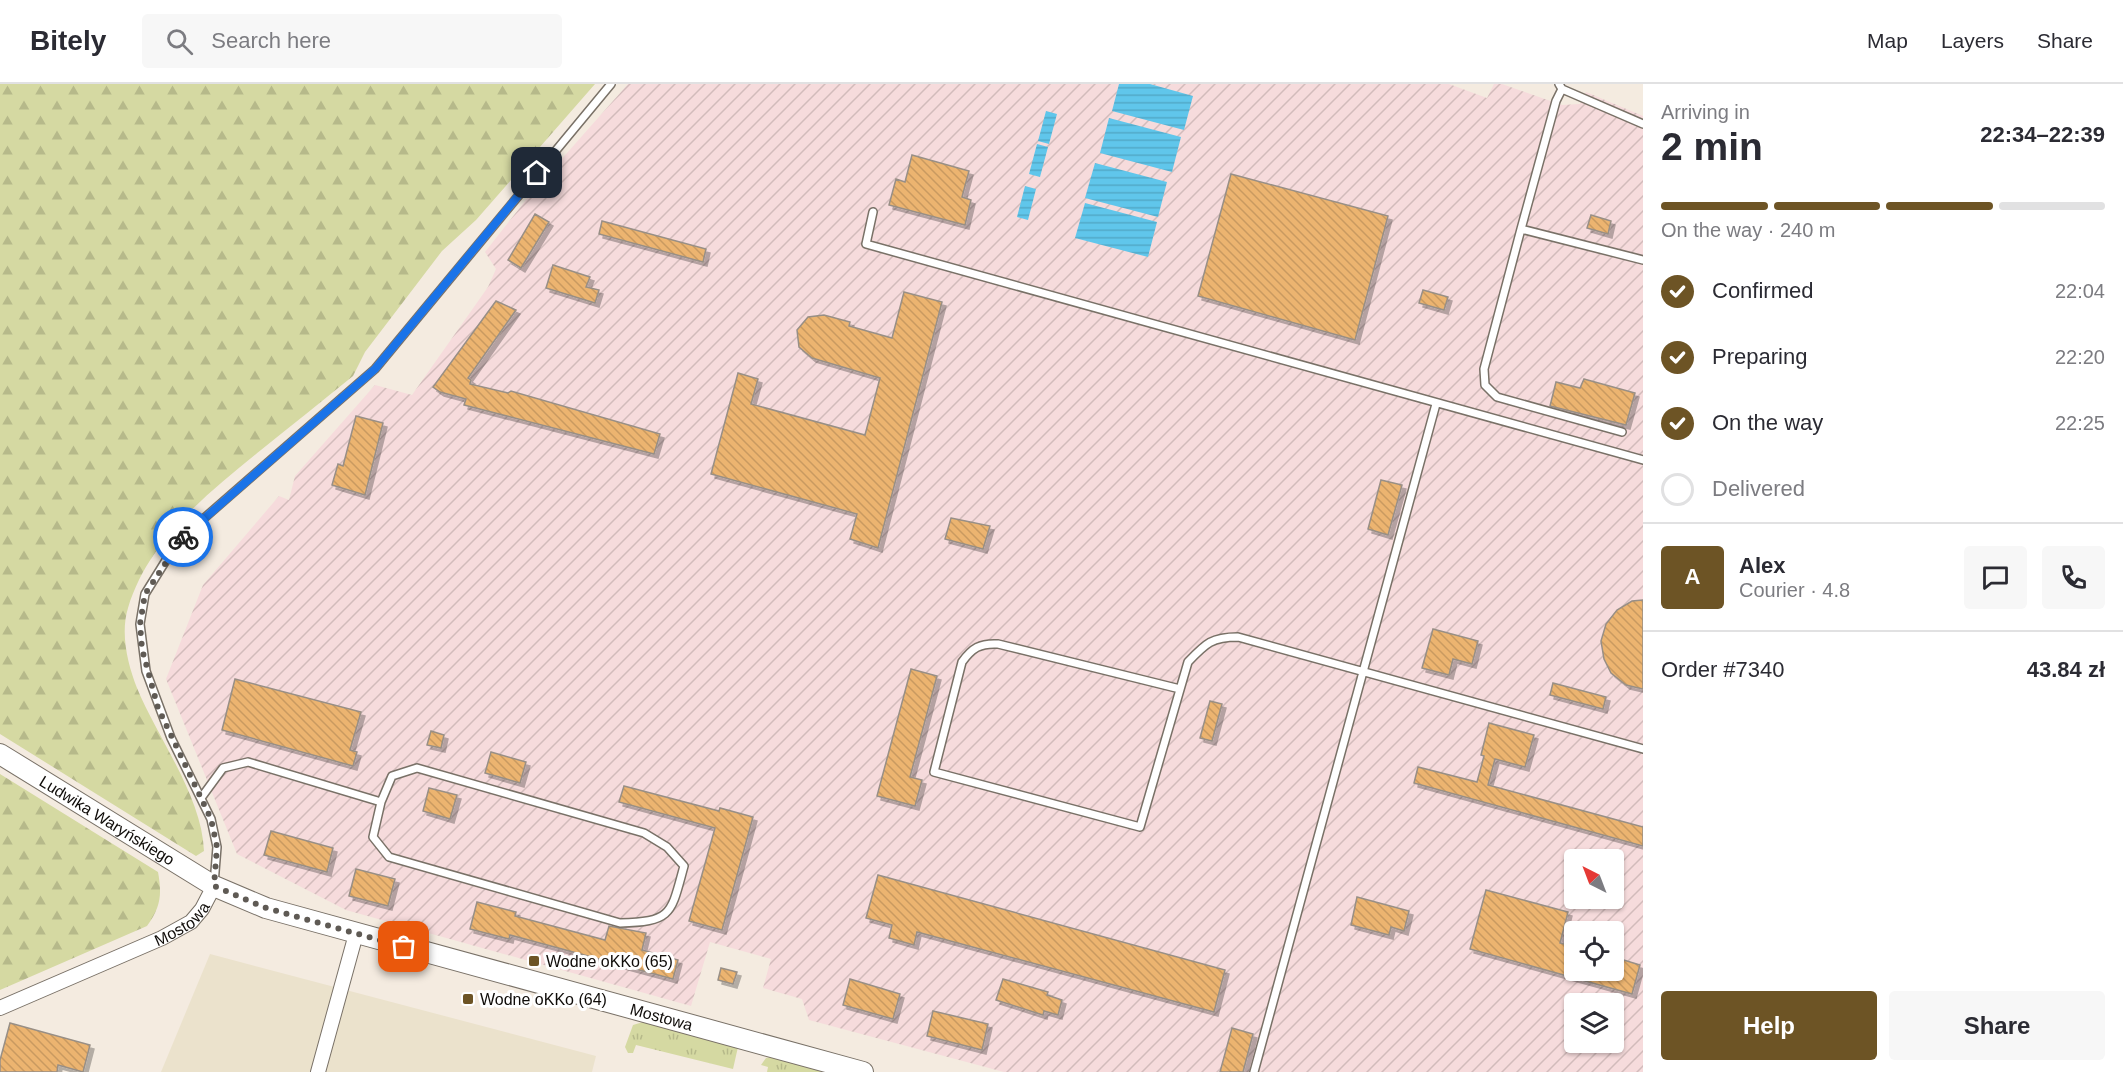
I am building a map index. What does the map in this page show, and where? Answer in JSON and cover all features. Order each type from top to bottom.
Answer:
[{"type":"street","name":"Ludwika Waryńskiego","points":[[0,754],[214,886]]},
{"type":"street","name":"Mostowa","points":[[0,1008],[162,938],[191,922],[202,909],[214,886],[266,908],[853,1071]]},
{"type":"street","points":[[318,1072],[356,934]]},
{"type":"lane","points":[[214,886],[217,847],[211,819],[171,738],[146,671],[140,624],[145,594],[178,542],[375,369],[611,84]]},
{"type":"lane","points":[[1622,432],[1497,397],[1485,385],[1484,369],[1561,86],[1643,124]]},
{"type":"lane","points":[[873,212],[866,244],[1643,460]]},
{"type":"lane","points":[[1521,229],[1643,260]]},
{"type":"lane","points":[[1254,1072],[1436,404]]},
{"type":"lane","points":[[1180,689],[998,644],[982,644],[969,652],[962,662],[934,772],[1140,827],[1188,662],[1204,646],[1219,637],[1238,637],[1643,749]]},
{"type":"lane","points":[[201,798],[223,768],[248,762],[381,802]]},
{"type":"lane","points":[[417,768],[645,832],[667,847],[684,866],[673,908],[651,923],[620,924],[390,856],[374,837],[381,802],[392,776],[417,768]]},
{"type":"shaded area","points":[[628,84],[1449,84],[1487,98],[1494,84],[1502,84],[1562,105],[1580,104],[1586,92],[1643,116],[1643,1072],[1004,1072],[809,1020],[802,999],[763,988],[771,959],[710,942],[691,1006],[346,910],[237,854],[166,679],[203,585],[279,496],[289,500],[295,476],[375,385],[412,395],[488,287],[496,269],[485,252],[529,196]]},
{"type":"shaded area","points":[[210,954],[596,1056],[592,1072],[161,1072]]},
{"type":"green space","points":[[0,84],[595,84],[476,220],[442,251],[365,352],[353,376],[201,501],[165,539],[150,560],[138,583],[126,618],[125,639],[128,659],[137,688],[178,768],[196,810],[204,851],[196,856],[0,734]]},
{"type":"green space","points":[[0,774],[158,872],[160,894],[158,906],[147,926],[0,990]]},
{"type":"green space","points":[[643,1022],[738,1047],[733,1069],[636,1045],[633,1053],[628,1053],[625,1047],[633,1025]]},
{"type":"green space","points":[[775,1056],[828,1072],[767,1072],[768,1067],[761,1065],[766,1058]]},
{"type":"water","points":[[1119,84],[1150,84],[1193,96],[1184,130],[1112,111]]},
{"type":"water","points":[[1046,111],[1057,114],[1049,144],[1038,141]]},
{"type":"water","points":[[1109,118],[1181,137],[1172,172],[1100,153]]},
{"type":"water","points":[[1037,144],[1048,147],[1040,177],[1029,174]]},
{"type":"water","points":[[1095,163],[1167,182],[1158,217],[1085,198]]},
{"type":"water","points":[[1025,186],[1036,189],[1028,220],[1017,217]]},
{"type":"water","points":[[1085,203],[1157,222],[1148,257],[1075,238]]},
{"type":"building","points":[[912,155],[969,171],[962,197],[971,200],[965,225],[889,205],[896,179],[905,182]]},
{"type":"building","points":[[1231,174],[1388,216],[1355,340],[1198,296]]},
{"type":"building","points":[[535,214],[549,222],[521,268],[508,260]]},
{"type":"building","points":[[1591,215],[1611,221],[1608,234],[1587,228]]},
{"type":"building","points":[[602,221],[706,249],[703,262],[599,234]]},
{"type":"building","points":[[553,265],[590,277],[586,287],[599,290],[595,303],[546,288]]},
{"type":"building","points":[[1423,290],[1448,297],[1444,310],[1419,303]]},
{"type":"building","points":[[904,292],[942,302],[878,548],[850,539],[857,514],[711,474],[738,373],[758,379],[751,404],[865,435],[880,378],[812,358],[799,347],[797,330],[808,317],[824,315],[850,322],[849,326],[892,338]]},
{"type":"building","points":[[496,301],[516,310],[468,378],[471,380],[470,384],[508,393],[511,391],[660,434],[654,454],[464,405],[466,399],[440,392],[433,387]]},
{"type":"building","points":[[1584,379],[1635,393],[1626,425],[1550,406],[1556,382],[1580,388]]},
{"type":"building","points":[[356,416],[383,423],[365,495],[332,485],[338,464],[343,466]]},
{"type":"building","points":[[1381,480],[1402,485],[1388,535],[1368,529]]},
{"type":"building","points":[[951,518],[990,526],[983,549],[945,539]]},
{"type":"building","points":[[1643,600],[1643,689],[1626,685],[1611,673],[1604,659],[1601,641],[1606,624],[1617,610],[1632,601]]},
{"type":"building","points":[[1433,629],[1478,641],[1472,664],[1453,659],[1449,675],[1422,668]]},
{"type":"building","points":[[911,669],[937,676],[910,777],[922,780],[915,806],[877,796]]},
{"type":"building","points":[[235,679],[361,712],[350,750],[357,752],[353,766],[222,730]]},
{"type":"building","points":[[1553,683],[1606,697],[1603,709],[1550,695]]},
{"type":"building","points":[[1210,701],[1222,704],[1212,741],[1200,738]]},
{"type":"building","points":[[1489,723],[1534,735],[1525,767],[1495,759],[1488,785],[1643,827],[1643,846],[1414,783],[1418,767],[1477,782]]},
{"type":"building","points":[[431,731],[444,735],[441,748],[427,745]]},
{"type":"building","points":[[491,752],[526,762],[520,783],[485,773]]},
{"type":"building","points":[[624,786],[719,811],[720,808],[753,817],[722,930],[689,921],[715,828],[619,802]]},
{"type":"building","points":[[429,788],[457,795],[450,819],[423,811]]},
{"type":"building","points":[[271,831],[333,848],[327,872],[264,855]]},
{"type":"building","points":[[356,869],[395,879],[388,906],[349,896]]},
{"type":"building","points":[[878,875],[1225,970],[1214,1012],[917,932],[914,945],[889,938],[892,925],[866,918]]},
{"type":"building","points":[[1486,890],[1568,912],[1560,943],[1564,944],[1564,975],[1470,949]]},
{"type":"building","points":[[1357,897],[1409,911],[1404,931],[1391,927],[1389,935],[1351,925]]},
{"type":"building","points":[[477,902],[516,912],[515,916],[605,940],[609,926],[646,933],[642,950],[678,960],[673,979],[510,935],[509,939],[470,929]]},
{"type":"building","points":[[1624,960],[1640,965],[1632,994],[1585,981],[1624,981]]},
{"type":"building","points":[[721,968],[737,972],[733,984],[718,980]]},
{"type":"building","points":[[850,979],[900,994],[893,1019],[843,1005]]},
{"type":"building","points":[[1003,979],[1048,992],[1047,995],[1062,1000],[1058,1015],[1044,1011],[1043,1015],[996,1000]]},
{"type":"building","points":[[933,1011],[988,1024],[982,1050],[927,1036]]},
{"type":"building","points":[[10,1023],[90,1045],[83,1072],[58,1065],[57,1072],[0,1072],[0,1060]]},
{"type":"building","points":[[1232,1028],[1253,1034],[1243,1072],[1220,1072]]},
{"type":"way so far","points":[[183,537],[145,594],[140,624],[142,649],[146,671],[158,708],[211,819],[217,847],[214,886],[266,908],[404,947]]},
{"type":"place","name":"Wodne oKKo (65)","points":[[534,961]]},
{"type":"place","name":"Wodne oKKo (64)","points":[[468,999]]},
{"type":"route","points":[[183,537],[375,369],[537,173]]}]
